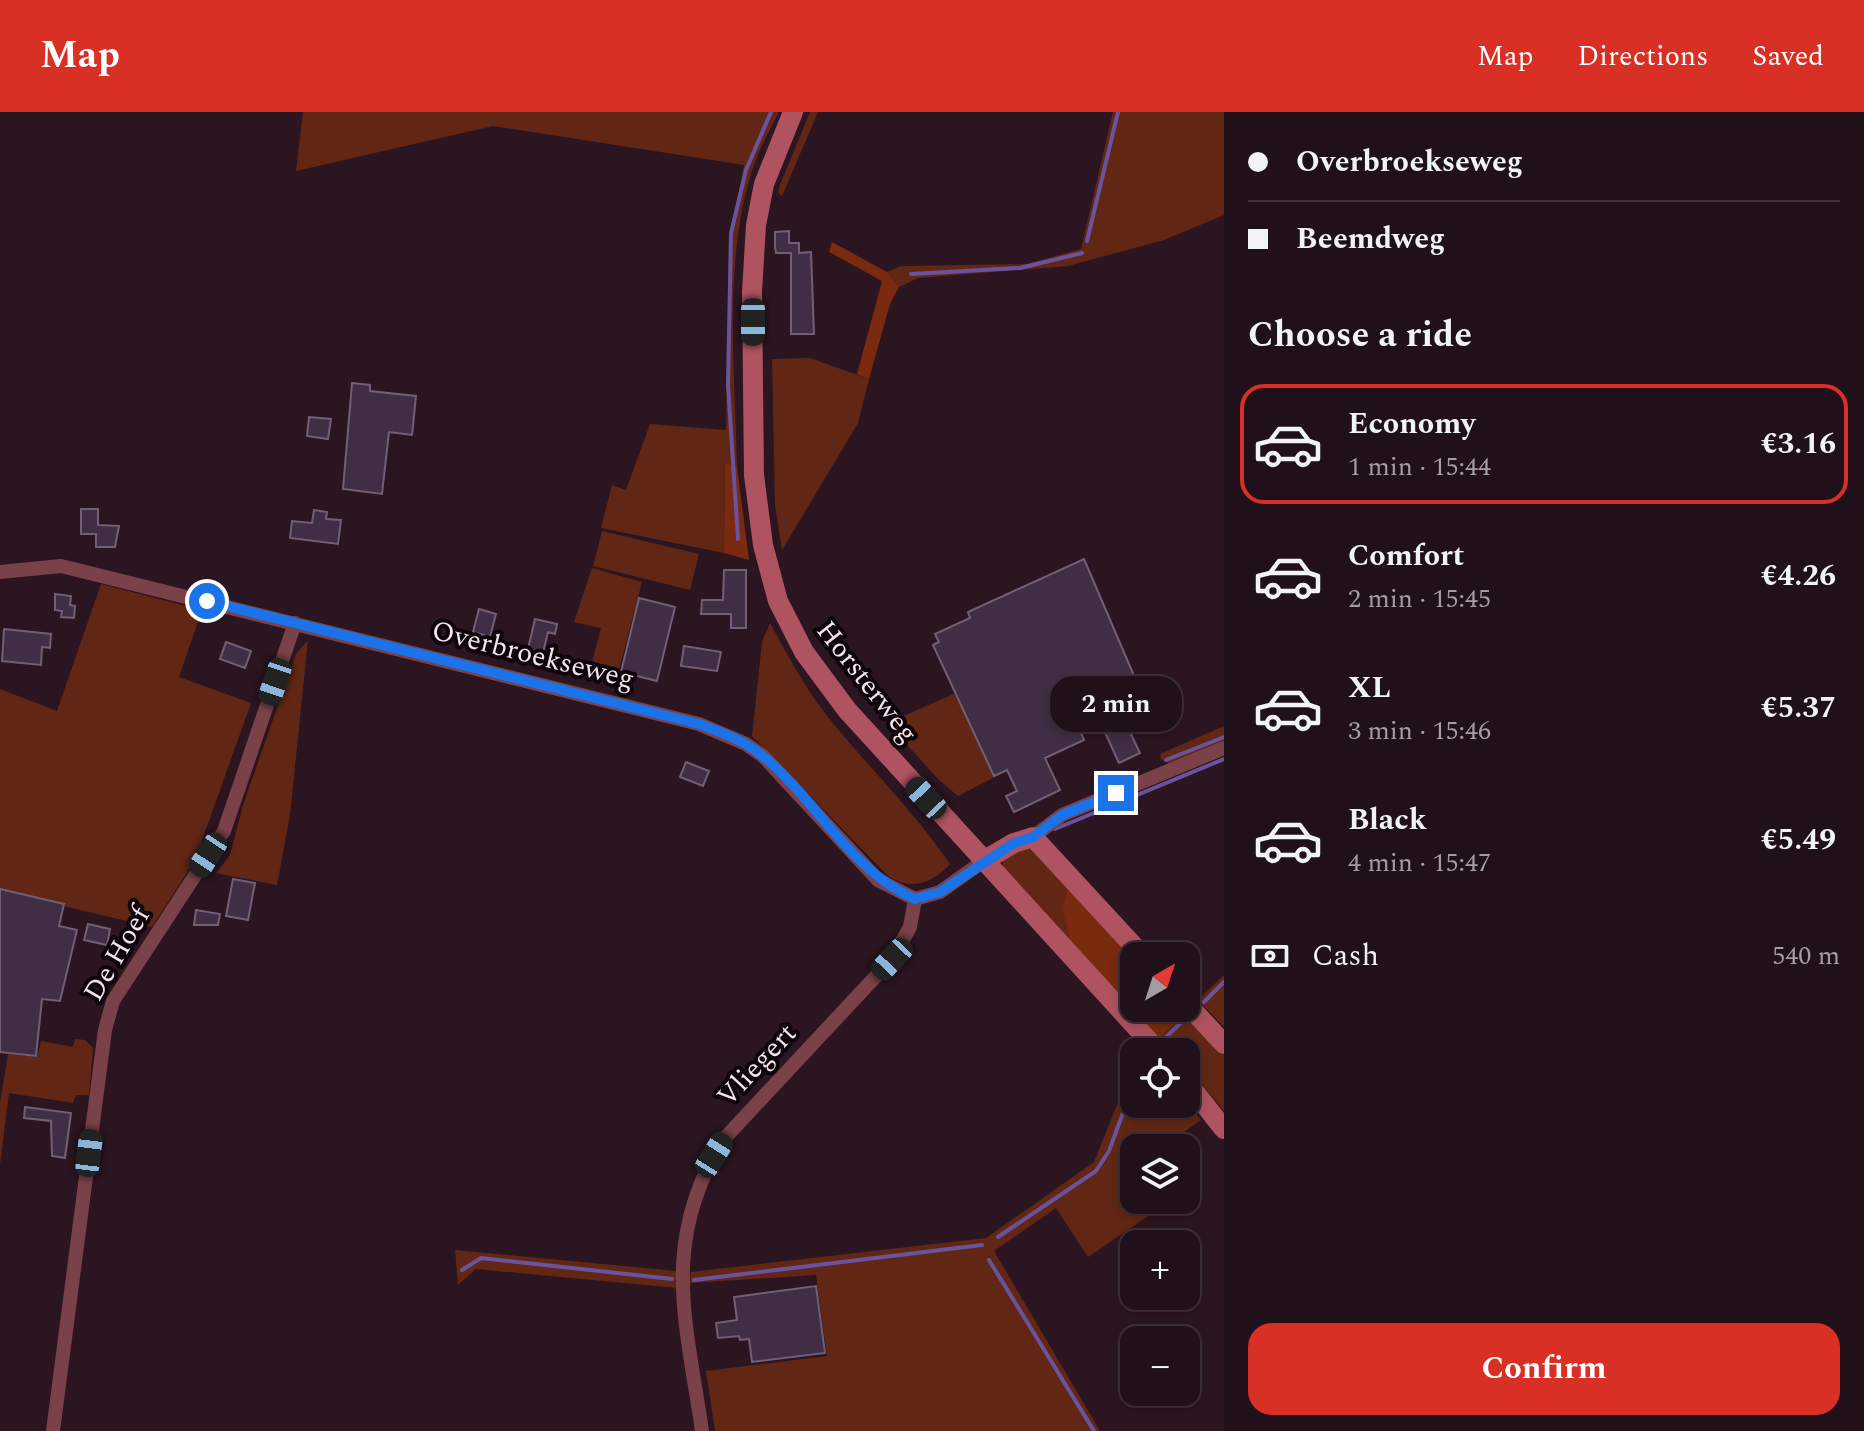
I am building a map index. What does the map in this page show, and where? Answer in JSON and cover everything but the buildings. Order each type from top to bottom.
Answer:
[{"type":"street","name":"Horsterweg","points":[[793,112],[764,184],[753,259],[754,475],[769,573],[787,621],[830,689],[1146,1038]]},
{"type":"street","name":"Overbroekseweg","points":[[0,572],[61,566],[699,724],[730,736],[763,756],[878,880],[915,899]]},
{"type":"street","name":"De Hoef","points":[[53,1431],[105,1030],[113,1001],[224,831],[295,623]]},
{"type":"street","points":[[915,899],[940,892],[985,860],[1014,843],[1033,837],[1062,815],[1224,748]]},
{"type":"street","points":[[1033,837],[1130,942]]},
{"type":"street","name":"Vliegert","points":[[702,1431],[682,1293],[682,1248],[705,1170],[723,1140],[892,959],[910,927],[915,899]]},
{"type":"street","points":[[1200,1018],[1224,1044]]},
{"type":"street","points":[[1200,1099],[1224,1129]]},
{"type":"shaded area","points":[[303,112],[779,112],[755,162],[738,235],[733,312],[737,466],[725,465],[724,553],[601,528],[612,485],[626,490],[650,424],[726,430],[729,244],[744,165],[493,126],[296,171]]},
{"type":"shaded area","points":[[810,112],[818,112],[782,196],[778,193],[780,185]]},
{"type":"shaded area","points":[[1113,112],[1224,112],[1224,215],[1164,240],[1068,266],[918,278],[899,287],[887,272],[901,266],[1027,264],[1081,249]]},
{"type":"shaded area","points":[[832,242],[887,272],[899,287],[890,304],[869,379],[857,374],[882,281],[829,252]]},
{"type":"shaded area","points":[[810,358],[869,379],[858,423],[782,550],[775,505],[772,359]]},
{"type":"shaded area","points":[[725,464],[737,466],[749,560],[724,553]]},
{"type":"shaded area","points":[[602,531],[699,554],[690,590],[593,566]]},
{"type":"shaded area","points":[[592,568],[642,582],[619,670],[591,666],[601,628],[574,622]]},
{"type":"shaded area","points":[[101,584],[202,610],[179,677],[251,703],[195,860],[152,927],[0,891],[0,689],[57,711]]},
{"type":"shaded area","points":[[770,623],[820,706],[950,864],[936,876],[913,884],[887,875],[752,736],[762,642]]},
{"type":"shaded area","points":[[308,640],[290,815],[277,885],[216,873],[230,855],[243,805],[296,654]]},
{"type":"shaded area","points":[[954,694],[999,775],[958,796],[939,780],[887,723]]},
{"type":"shaded area","points":[[1224,726],[1224,742],[1171,764],[1161,759],[1160,754]]},
{"type":"shaded area","points":[[1030,846],[1068,884],[1071,945],[1004,872],[1002,860]]},
{"type":"shaded area","points":[[1068,884],[1120,942],[1120,996],[1071,945],[1063,910]]},
{"type":"shaded area","points":[[1224,975],[1224,1027],[1200,1002],[1200,998]]},
{"type":"shaded area","points":[[1145,1022],[1176,1022],[1160,1038]]},
{"type":"shaded area","points":[[1176,1022],[1193,1022],[1224,1055],[1224,1111],[1200,1082],[1200,1038],[1160,1038]]},
{"type":"shaded area","points":[[75,1039],[85,1040],[93,1048],[89,1095],[76,1095],[73,1103],[9,1093],[0,1165],[0,1103],[8,1054],[37,1057],[41,1041],[73,1047]]},
{"type":"shaded area","points":[[1120,1098],[1120,1118],[1201,1120],[1182,1134],[1120,1134],[1120,1214],[1151,1214],[1128,1230],[1120,1230],[1120,1235],[1088,1257],[1056,1208],[994,1251],[1100,1431],[715,1431],[706,1371],[827,1356],[816,1275],[690,1283],[691,1272],[986,1238],[1094,1162]]},
{"type":"shaded area","points":[[455,1250],[676,1271],[678,1288],[476,1269],[458,1285]]},
{"type":"waterway","points":[[738,539],[728,385],[731,233],[746,170],[771,112]]},
{"type":"waterway","points":[[1087,241],[1118,112]]},
{"type":"waterway","points":[[911,274],[1020,268],[1082,253]]},
{"type":"waterway","points":[[1166,760],[1224,737]]},
{"type":"waterway","points":[[1055,829],[1224,759]]},
{"type":"waterway","points":[[1204,1002],[1224,982]]},
{"type":"waterway","points":[[1167,1036],[1182,1022]]},
{"type":"waterway","points":[[998,1237],[1096,1171],[1109,1151],[1121,1118]]},
{"type":"waterway","points":[[694,1280],[982,1245]]},
{"type":"waterway","points":[[462,1270],[481,1258],[672,1279]]},
{"type":"waterway","points":[[989,1260],[1094,1431]]},
{"type":"route","points":[[207,601],[699,724],[730,736],[763,756],[878,880],[915,899],[940,892],[985,860],[1014,843],[1033,837],[1062,815],[1116,793]]}]
